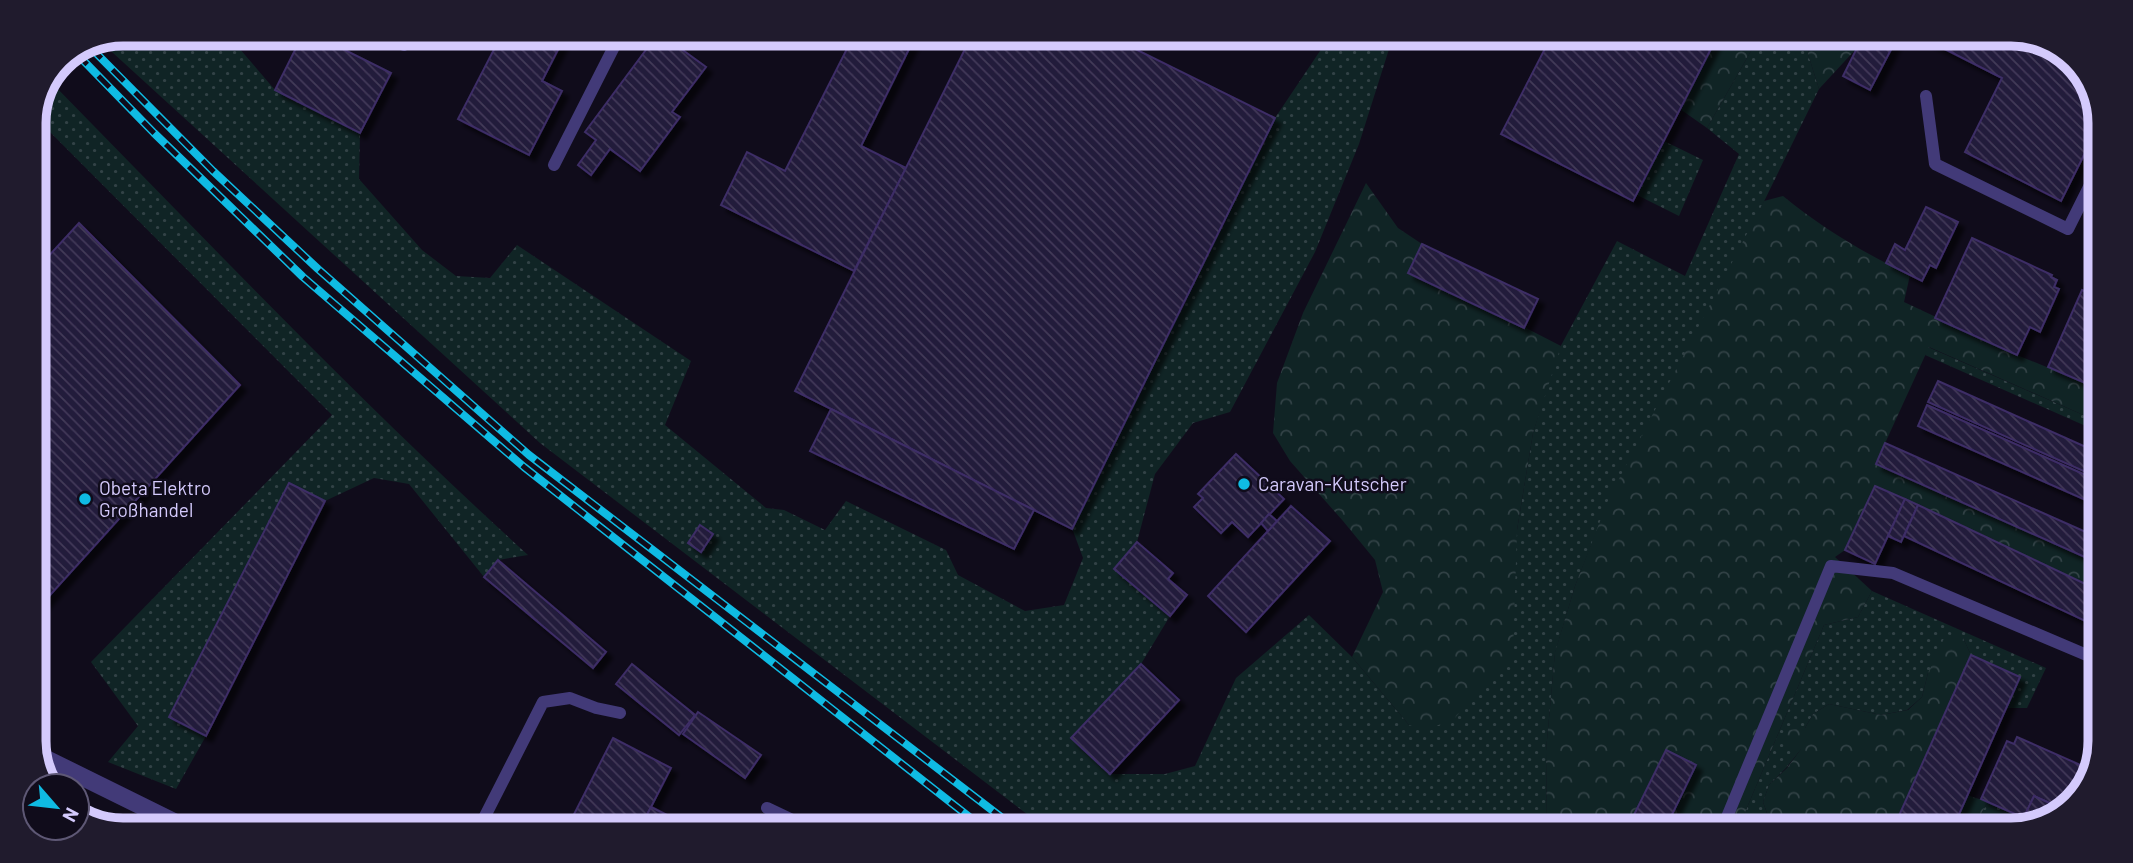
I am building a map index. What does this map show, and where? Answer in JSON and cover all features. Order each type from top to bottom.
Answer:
[{"type":"street","points":[[49,760],[166,818]]},
{"type":"lane","points":[[554,165],[614,46]]},
{"type":"lane","points":[[1926,96],[1935,164],[2068,229],[2087,191]]},
{"type":"lane","points":[[1728,818],[1831,566],[1893,573],[2088,656]]},
{"type":"lane","points":[[484,818],[543,702],[570,698],[596,708],[620,713]]},
{"type":"lane","points":[[767,808],[788,818]]},
{"type":"green space","points":[[237,46],[275,90],[360,133],[359,179],[422,250],[456,276],[490,278],[517,245],[691,361],[665,425],[766,508],[784,510],[825,530],[846,501],[946,550],[958,575],[1025,611],[1064,605],[1083,558],[1072,528],[1275,118],[1323,46],[1390,46],[1359,144],[1315,252],[1230,412],[1193,423],[1155,474],[1137,542],[1114,569],[1170,616],[1141,664],[1072,737],[1110,774],[1165,774],[1195,766],[1236,678],[1309,615],[1352,657],[1409,725],[1517,530],[1533,433],[1557,353],[1617,241],[1685,276],[1739,154],[1707,128],[1754,46],[1810,46],[1808,54],[1819,89],[1753,224],[1610,498],[1575,586],[1555,653],[1546,751],[1547,818],[1032,818],[540,443],[107,47]]},
{"type":"green space","points":[[1712,46],[1754,46],[1707,128],[1680,109]]},
{"type":"green space","points":[[1810,46],[1858,46],[1819,89],[1808,54]]},
{"type":"green space","points":[[55,86],[345,381],[528,555],[498,560],[484,577],[409,484],[374,478],[325,501],[289,483],[169,717],[206,736],[176,789],[108,762],[138,726],[91,662],[332,415],[46,128],[47,108]]},
{"type":"green space","points":[[1664,141],[1703,160],[1679,216],[1637,195]]},
{"type":"green space","points":[[1366,183],[1398,228],[1422,244],[1524,327],[1561,346],[1533,433],[1517,530],[1513,653],[1453,720],[1424,730],[1409,725],[1352,657],[1383,592],[1375,560],[1290,461],[1273,433],[1277,383],[1303,313]]},
{"type":"green space","points":[[1783,196],[1844,239],[1910,275],[1904,302],[2017,355],[2087,384],[2087,417],[1929,347],[1876,463],[2088,558],[2088,585],[1875,486],[1845,550],[1835,557],[1872,591],[1858,617],[1824,625],[1743,818],[1547,818],[1546,751],[1555,652],[1575,586],[1609,498],[1764,201]]},
{"type":"green space","points":[[1928,347],[2087,417],[2087,427],[1925,355]]},
{"type":"green space","points":[[1872,591],[2046,668],[2027,708],[2006,708],[2020,677],[1971,655],[1963,638],[1928,673],[1922,697],[1907,710],[1881,715],[1829,704],[1813,714],[1805,728],[1802,748],[1769,785],[1763,802],[1769,818],[1743,818],[1824,625],[1858,617]]},
{"type":"green space","points":[[1946,634],[1963,638],[1971,655],[1898,818],[1769,818],[1763,802],[1769,785],[1787,768],[1801,749],[1784,746],[1788,730],[1805,728],[1813,714],[1829,704],[1881,715],[1908,710],[1922,697],[1928,673]]},
{"type":"green space","points":[[1967,795],[1988,802],[1978,818],[1957,818]]},
{"type":"green space","points":[[1988,802],[2021,817],[2010,818],[1978,818]]},
{"type":"building","points":[[297,46],[337,46],[391,73],[360,133],[275,90]]},
{"type":"building","points":[[496,46],[560,46],[542,81],[562,91],[529,155],[458,119]]},
{"type":"building","points":[[649,46],[677,46],[706,67],[672,112],[680,117],[640,171],[610,149],[591,175],[578,165],[596,140],[585,132]]},
{"type":"building","points":[[848,46],[911,46],[861,146],[906,168],[854,271],[721,205],[747,152],[785,171]]},
{"type":"building","points":[[967,46],[1129,46],[1275,118],[1072,529],[795,391]]},
{"type":"building","points":[[1546,46],[1712,46],[1633,201],[1501,134]]},
{"type":"building","points":[[1858,46],[1893,46],[1870,90],[1843,76]]},
{"type":"building","points":[[1939,46],[2020,46],[2049,56],[2072,76],[2082,93],[2086,108],[2087,149],[2061,201],[1965,152],[2002,78]]},
{"type":"building","points":[[1926,207],[1958,222],[1936,268],[1930,265],[1922,281],[1886,263],[1895,244],[1905,250]]},
{"type":"building","name":"Obeta Elektro Großhandel","points":[[79,223],[240,385],[46,600],[46,259]]},
{"type":"building","points":[[1972,238],[2052,275],[2051,277],[2057,280],[2054,287],[2059,289],[2040,332],[2030,327],[2017,355],[1935,318]]},
{"type":"building","points":[[1422,244],[1538,299],[1524,328],[1408,273]]},
{"type":"building","points":[[2082,290],[2087,292],[2087,384],[2048,367]]},
{"type":"building","points":[[1938,381],[2088,448],[2088,473],[1928,402]]},
{"type":"building","points":[[1927,405],[2088,476],[2088,501],[1918,426]]},
{"type":"building","points":[[831,409],[1034,510],[1014,549],[810,451]]},
{"type":"building","points":[[1885,443],[2088,533],[2088,558],[1876,464]]},
{"type":"building","points":[[1236,454],[1284,499],[1248,537],[1232,522],[1221,533],[1194,507],[1203,498],[1198,494]]},
{"type":"building","points":[[289,483],[325,501],[206,736],[169,717]]},
{"type":"building","points":[[1875,486],[1905,499],[1875,564],[1845,550]]},
{"type":"building","points":[[1905,499],[1918,505],[1901,542],[1888,536]]},
{"type":"building","points":[[1918,505],[2088,585],[2088,622],[1904,536]]},
{"type":"building","points":[[1291,506],[1330,541],[1246,632],[1208,596]]},
{"type":"building","points":[[1269,514],[1277,521],[1268,531],[1261,523]]},
{"type":"building","points":[[700,525],[713,534],[701,552],[688,543]]},
{"type":"building","points":[[1137,542],[1173,573],[1168,579],[1187,595],[1170,616],[1114,569]]},
{"type":"building","points":[[498,560],[606,652],[593,668],[484,577]]},
{"type":"building","points":[[1971,655],[2020,677],[1957,818],[1898,818]]},
{"type":"building","points":[[632,664],[695,715],[679,735],[616,684]]},
{"type":"building","points":[[1141,664],[1179,700],[1110,774],[1071,738]]},
{"type":"building","points":[[698,712],[761,755],[745,778],[683,734]]},
{"type":"building","points":[[2017,737],[2083,766],[2072,787],[2057,802],[2053,805],[2034,796],[2025,816],[2021,817],[1981,799],[2007,741],[2014,744]]},
{"type":"building","points":[[613,738],[671,768],[645,818],[572,818]]},
{"type":"building","points":[[1666,750],[1696,765],[1670,818],[1632,818]]},
{"type":"building","points":[[2034,796],[2053,805],[2035,813],[2024,816]]},
{"type":"building","points":[[651,807],[673,818],[645,818]]},
{"type":"railway","points":[[94,51],[213,171],[318,269],[529,455],[1002,818]]},
{"type":"railway","points":[[81,58],[303,277],[524,467],[971,818]]},
{"type":"place","name":"Caravan-Kutscher","points":[[1244,484]]},
{"type":"place","name":"Obeta Elektro Großhandel","points":[[85,499]]}]
